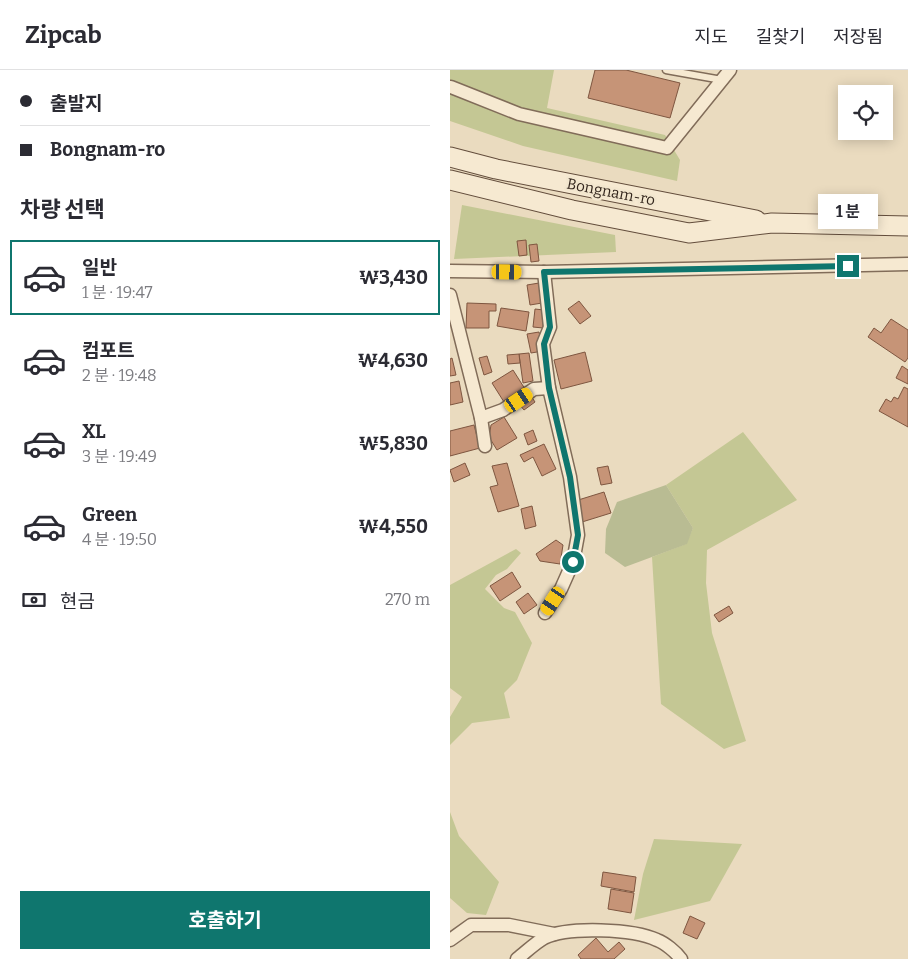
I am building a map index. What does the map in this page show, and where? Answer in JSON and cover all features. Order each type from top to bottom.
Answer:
[{"type":"main road","name":"Bongnam-ro","points":[[450,157],[496,169],[772,223]]},
{"type":"main road","name":"Bongnam-ro","points":[[450,180],[572,210],[689,234],[772,223],[908,226]]},
{"type":"street","points":[[451,87],[519,114],[667,148],[726,75]]},
{"type":"street","points":[[450,271],[544,272],[908,264]]},
{"type":"street","points":[[544,272],[550,327],[544,344],[549,388],[570,477],[578,535],[573,562],[561,589],[545,613]]},
{"type":"street","points":[[450,295],[481,418],[486,446]]},
{"type":"street","points":[[481,418],[503,410],[534,389],[549,388]]},
{"type":"street","points":[[450,940],[472,925],[509,925],[556,935]]},
{"type":"street","points":[[517,959],[545,938],[566,932],[613,931],[641,934],[659,940],[681,959]]},
{"type":"lane","points":[[666,70],[726,75]]},
{"type":"green space","points":[[450,70],[554,70],[547,108],[665,135],[680,160],[677,181],[523,146],[450,121]]},
{"type":"green space","points":[[462,205],[615,235],[616,252],[454,259]]},
{"type":"green space","points":[[743,432],[797,500],[707,550],[706,583],[712,633],[746,741],[724,749],[661,704],[652,557],[686,544],[693,528],[666,485]]},
{"type":"green space","points":[[666,485],[693,528],[687,544],[625,567],[605,553],[606,529],[617,502]]},
{"type":"green space","points":[[516,549],[521,553],[507,569],[496,575],[485,589],[504,608],[515,612],[532,643],[517,680],[504,693],[510,718],[472,723],[450,745],[450,717],[462,697],[450,688],[450,585]]},
{"type":"green space","points":[[450,812],[459,836],[499,882],[486,915],[467,913],[450,898]]},
{"type":"green space","points":[[654,839],[742,844],[710,901],[634,920],[643,874]]},
{"type":"building","points":[[595,70],[626,70],[680,83],[670,118],[588,98]]},
{"type":"building","points":[[526,240],[527,255],[519,256],[517,241]]},
{"type":"building","points":[[537,244],[539,261],[531,262],[529,245]]},
{"type":"building","points":[[539,283],[542,303],[530,305],[527,285]]},
{"type":"building","points":[[579,301],[591,316],[580,324],[568,309]]},
{"type":"building","points":[[467,303],[496,304],[496,311],[489,311],[489,328],[466,328]]},
{"type":"building","points":[[501,308],[529,312],[526,331],[497,326]]},
{"type":"building","points":[[535,309],[544,310],[543,328],[533,327]]},
{"type":"building","points":[[891,319],[908,330],[908,358],[905,362],[868,337],[874,328],[881,333]]},
{"type":"building","points":[[539,332],[543,351],[531,353],[527,334]]},
{"type":"building","points":[[585,352],[592,381],[561,389],[554,360]]},
{"type":"building","points":[[529,353],[533,381],[523,383],[519,354]]},
{"type":"building","points":[[519,354],[520,363],[508,364],[507,355]]},
{"type":"building","points":[[487,356],[492,372],[484,375],[479,358]]},
{"type":"building","points":[[452,358],[456,375],[450,376],[450,359]]},
{"type":"building","points":[[902,366],[908,370],[908,384],[896,378]]},
{"type":"building","points":[[513,370],[525,389],[504,402],[492,383]]},
{"type":"building","points":[[459,381],[463,402],[450,405],[450,383]]},
{"type":"building","points":[[904,387],[908,389],[908,427],[879,411],[886,399],[891,402],[894,397],[898,399]]},
{"type":"building","points":[[531,396],[535,402],[524,410],[520,405]]},
{"type":"building","points":[[504,417],[517,438],[497,450],[489,437],[491,425]]},
{"type":"building","points":[[474,425],[480,448],[450,456],[450,431]]},
{"type":"building","points":[[533,430],[537,441],[528,445],[524,434]]},
{"type":"building","points":[[544,444],[556,469],[542,476],[533,457],[524,462],[520,455]]},
{"type":"building","points":[[465,463],[470,475],[454,482],[450,470]]},
{"type":"building","points":[[507,463],[519,506],[498,512],[490,487],[498,485],[492,466]]},
{"type":"building","points":[[608,466],[612,483],[601,485],[597,468]]},
{"type":"building","points":[[604,492],[611,513],[582,522],[575,501]]},
{"type":"building","points":[[532,506],[536,526],[525,529],[521,509]]},
{"type":"building","points":[[556,540],[563,545],[560,564],[540,561],[536,554]]},
{"type":"building","points":[[512,572],[521,587],[500,601],[490,586]]},
{"type":"building","points":[[528,593],[537,605],[524,614],[516,602]]},
{"type":"building","points":[[729,606],[733,613],[719,622],[714,615]]},
{"type":"building","points":[[603,872],[636,877],[634,892],[601,886]]},
{"type":"building","points":[[611,889],[634,893],[631,913],[608,909]]},
{"type":"building","points":[[690,916],[705,923],[697,939],[683,933]]},
{"type":"building","points":[[596,938],[608,952],[619,942],[625,949],[614,959],[581,959],[578,955]]},
{"type":"route","points":[[573,562],[578,535],[570,477],[549,388],[544,344],[550,327],[544,272],[848,266]]}]
